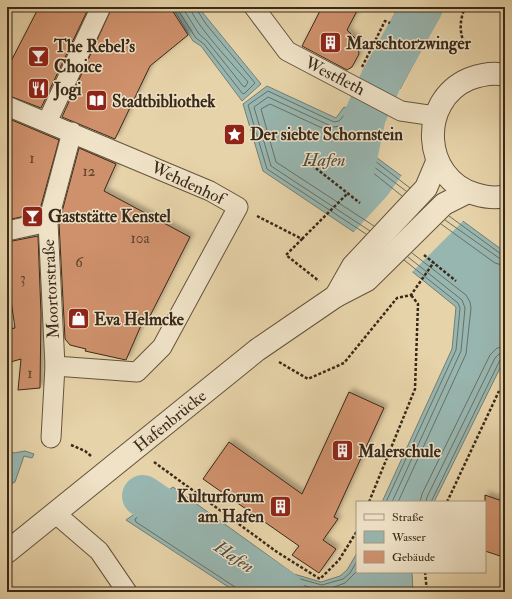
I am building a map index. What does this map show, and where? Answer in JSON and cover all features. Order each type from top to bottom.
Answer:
[{"type":"street","points":[[47,122],[101,7]]},
{"type":"street","name":"Westfleth","points":[[254,7],[287,52],[405,112],[435,116]]},
{"type":"street","points":[[505,75],[499,73],[480,75],[460,83],[444,98],[435,116],[432,132],[433,147],[437,162],[445,174],[455,184],[468,192],[483,197],[505,196]]},
{"type":"street","name":"Wehdenhof","points":[[7,106],[210,191],[238,207],[162,347],[137,372],[55,366]]},
{"type":"street","name":"Moortorstraße","points":[[51,438],[55,366],[48,222],[72,132]]},
{"type":"street","name":"Hafenbrücke","points":[[378,254],[426,188],[437,162]]},
{"type":"street","name":"Hafenbrücke","points":[[7,552],[56,514],[257,350],[336,296],[353,266],[378,254],[444,204],[468,192]]},
{"type":"street","points":[[7,231],[48,222]]},
{"type":"street","points":[[56,514],[99,550],[127,592]]},
{"type":"path","points":[[464,43],[460,26],[461,16],[465,7]]},
{"type":"path","points":[[353,86],[385,21],[390,23]]},
{"type":"path","points":[[308,162],[360,203]]},
{"type":"path","points":[[336,296],[286,255],[348,193]]},
{"type":"path","points":[[238,207],[302,239]]},
{"type":"path","points":[[423,254],[456,281]]},
{"type":"path","points":[[257,350],[308,379],[344,363],[397,298],[412,295],[434,262]]},
{"type":"path","points":[[369,501],[415,389],[418,304],[412,295]]},
{"type":"path","points":[[447,501],[499,391]]},
{"type":"path","points":[[136,448],[277,552],[320,579],[339,560],[356,533]]},
{"type":"path","points":[[426,573],[427,592]]},
{"type":"water","points":[[172,7],[198,7],[261,84],[242,101],[201,46],[193,41]]},
{"type":"water","points":[[398,7],[444,7],[400,89],[365,74]]},
{"type":"water","name":"Hafen","points":[[267,86],[336,118],[344,107],[381,125],[369,152],[505,252],[505,358],[434,501],[382,501],[452,349],[456,307],[409,269],[263,171],[243,104]]},
{"type":"water","points":[[7,449],[14,453],[25,451],[34,454],[32,458],[24,456],[15,482],[7,486]]},
{"type":"water","name":"Hafen","points":[[173,487],[294,574],[321,582],[340,576],[347,570],[356,555],[356,573],[412,573],[413,592],[236,592],[126,520]]},
{"type":"pier","points":[[402,175],[464,220],[411,273],[353,233],[387,196]]},
{"type":"building","points":[[39,7],[89,7],[41,108],[7,95],[7,69]]},
{"type":"building","points":[[112,7],[170,7],[188,35],[150,66],[115,139],[62,117]]},
{"type":"building","name":"Marschtorzwinger","points":[[322,7],[359,7],[347,30],[357,40],[359,54],[352,67],[347,70],[302,46]]},
{"type":"building","points":[[7,118],[59,140],[39,213],[7,220]]},
{"type":"building","points":[[79,148],[116,164],[104,191],[190,237],[150,316],[146,314],[126,360],[85,351],[86,349],[70,345],[65,339],[59,223]]},
{"type":"building","points":[[38,236],[41,314],[40,388],[18,390],[21,359],[7,363],[7,330],[15,328],[9,286],[7,286],[7,242]]},
{"type":"building","points":[[349,392],[384,408],[334,517],[338,519],[323,540],[336,549],[319,573],[292,555],[299,546],[203,479],[229,442],[302,494]]},
{"type":"building","points":[[485,495],[505,502],[505,542],[500,556],[486,551]]},
{"type":"waterway","points":[[353,172],[365,116],[381,80],[422,7]]},
{"type":"waterway","name":"Hafen","points":[[143,496],[284,592]]},
{"type":"place","name":"Marschtorzwinger","points":[[330,43]]},
{"type":"place","name":"The Rebel's Choice","points":[[38,56]]},
{"type":"place","name":"Jogi","points":[[38,89]]},
{"type":"place","name":"Stadtbibliothek","points":[[97,101]]},
{"type":"place","name":"Der siebte Schornstein","points":[[235,134]]},
{"type":"place","name":"Gaststätte Kenstel","points":[[32,216]]},
{"type":"place","name":"Eva Helmcke","points":[[78,319]]},
{"type":"place","name":"Malerschule","points":[[343,451]]},
{"type":"place","name":"Kulturforum am Hafen","points":[[280,506]]}]
